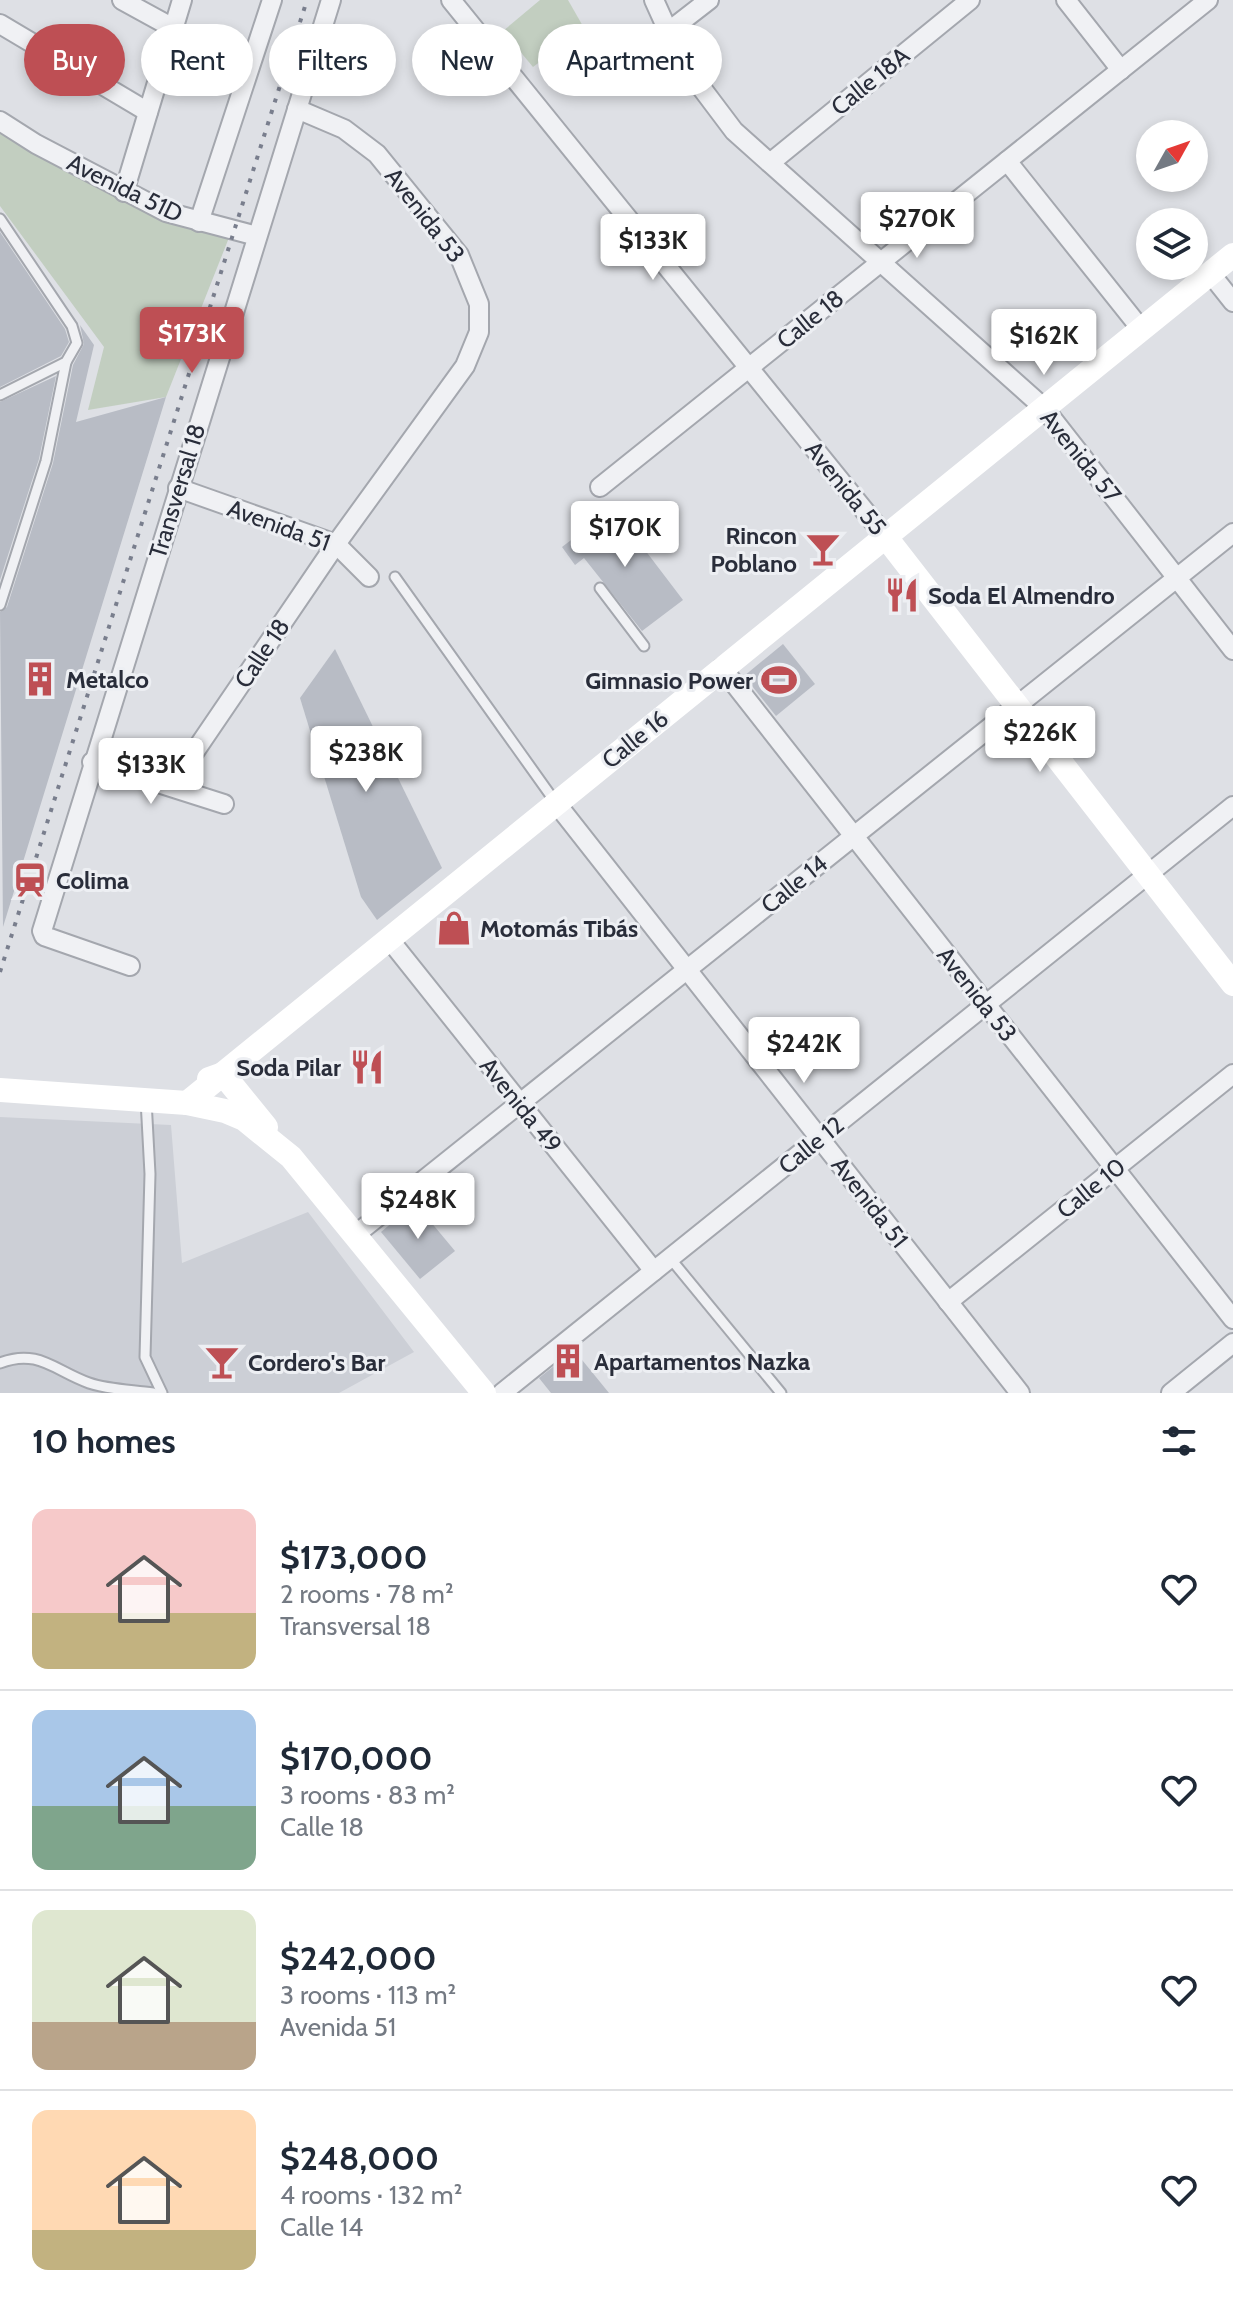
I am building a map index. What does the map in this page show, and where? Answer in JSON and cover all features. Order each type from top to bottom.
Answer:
[{"type":"street","points":[[122,0],[166,24]]},
{"type":"street","points":[[174,24],[182,0]]},
{"type":"street","points":[[199,222],[272,0]]},
{"type":"street","name":"Transversal 18","points":[[130,966],[44,936],[42,931],[331,0]]},
{"type":"street","name":"Avenida 55","points":[[451,0],[885,536],[1233,984]]},
{"type":"street","name":"Avenida 57","points":[[654,0],[666,24]]},
{"type":"street","points":[[678,24],[709,0]]},
{"type":"street","name":"Calle 18A","points":[[770,163],[970,0]]},
{"type":"street","points":[[1066,0],[1121,70]]},
{"type":"street","name":"Calle 18","points":[[600,487],[1208,0]]},
{"type":"street","points":[[0,24],[148,112]]},
{"type":"street","points":[[124,192],[153,96]]},
{"type":"street","name":"Avenida 57","points":[[705,96],[734,131],[1044,408],[1233,650]]},
{"type":"street","name":"Avenida 53","points":[[297,109],[344,129],[377,154],[459,255],[479,304],[479,332],[465,366]]},
{"type":"street","name":"Avenida 51D","points":[[0,121],[124,192],[199,222],[257,236]]},
{"type":"street","points":[[1007,161],[1141,329]]},
{"type":"street","name":"Calle 16","points":[[187,1103],[389,939],[549,794],[722,668],[1233,255]]},
{"type":"street","points":[[1210,273],[1233,302]]},
{"type":"street","name":"Calle 18","points":[[172,785],[336,544],[465,366]]},
{"type":"street","name":"Avenida 51","points":[[178,488],[336,544],[369,577]]},
{"type":"street","name":"Calle 14","points":[[355,1235],[1233,533]]},
{"type":"street","name":"Avenida 53","points":[[722,668],[1233,1319]]},
{"type":"street","points":[[92,762],[154,785],[172,785],[224,804]]},
{"type":"street","name":"Avenida 51","points":[[549,794],[1020,1393]]},
{"type":"street","name":"Calle 12","points":[[502,1393],[1233,806]]},
{"type":"street","name":"Avenida 49","points":[[389,939],[654,1271]]},
{"type":"street","points":[[146,1100],[223,1074],[484,1393]]},
{"type":"street","name":"Calle 10","points":[[948,1302],[1233,1074]]},
{"type":"street","points":[[0,1090],[187,1103],[225,1111],[244,1119],[291,1157]]},
{"type":"street","points":[[1171,1393],[1233,1343]]},
{"type":"lane","points":[[0,219],[72,326],[77,343],[66,362],[46,461],[0,605]]},
{"type":"lane","points":[[0,395],[66,362]]},
{"type":"lane","points":[[395,577],[549,794]]},
{"type":"lane","points":[[600,588],[644,646]]},
{"type":"lane","points":[[146,1100],[150,1174],[145,1357],[162,1393]]},
{"type":"lane","points":[[670,1258],[781,1393]]},
{"type":"lane","points":[[0,1363],[20,1355],[41,1360],[91,1384],[153,1393]]},
{"type":"shaded area","points":[[0,1117],[171,1125],[182,1263],[308,1212],[414,1352],[339,1393],[0,1393]]},
{"type":"green space","points":[[540,0],[568,0],[582,24],[538,24],[538,63],[533,67],[522,54],[522,24],[511,24]]},
{"type":"green space","points":[[0,129],[101,189],[232,230],[166,397],[88,410],[104,347],[0,206]]},
{"type":"building","points":[[0,232],[65,329],[69,342],[61,356],[0,387]]},
{"type":"building","name":"Metalco","points":[[80,325],[94,345],[76,422],[166,397],[3,927],[0,612],[7,607],[53,463],[73,365],[84,344]]},
{"type":"building","points":[[56,376],[39,459],[0,580],[0,402]]},
{"type":"building","points":[[613,508],[683,600],[642,631],[584,558],[575,565],[562,547]]},
{"type":"building","name":"Gimnasio Power","points":[[783,644],[815,684],[776,716],[744,676]]},
{"type":"building","points":[[335,649],[442,868],[377,920],[361,897],[300,698]]},
{"type":"building","points":[[415,1203],[455,1251],[420,1279],[381,1232]]},
{"type":"building","name":"Apartamentos Nazka","points":[[574,1350],[609,1393],[551,1393],[539,1378]]},
{"type":"railway","points":[[0,972],[307,0]]},
{"type":"place","name":"Rincon Poblano","points":[[823,549]]},
{"type":"place","name":"Soda El Almendro","points":[[902,595]]},
{"type":"place","name":"Metalco","points":[[40,679]]},
{"type":"place","name":"Gimnasio Power","points":[[779,680]]},
{"type":"place","name":"Colima","points":[[30,880]]},
{"type":"place","name":"Motomás Tibás","points":[[454,928]]},
{"type":"place","name":"Soda Pilar","points":[[367,1067]]},
{"type":"place","name":"Apartamentos Nazka","points":[[568,1361]]},
{"type":"place","name":"Cordero's Bar","points":[[222,1362]]}]
